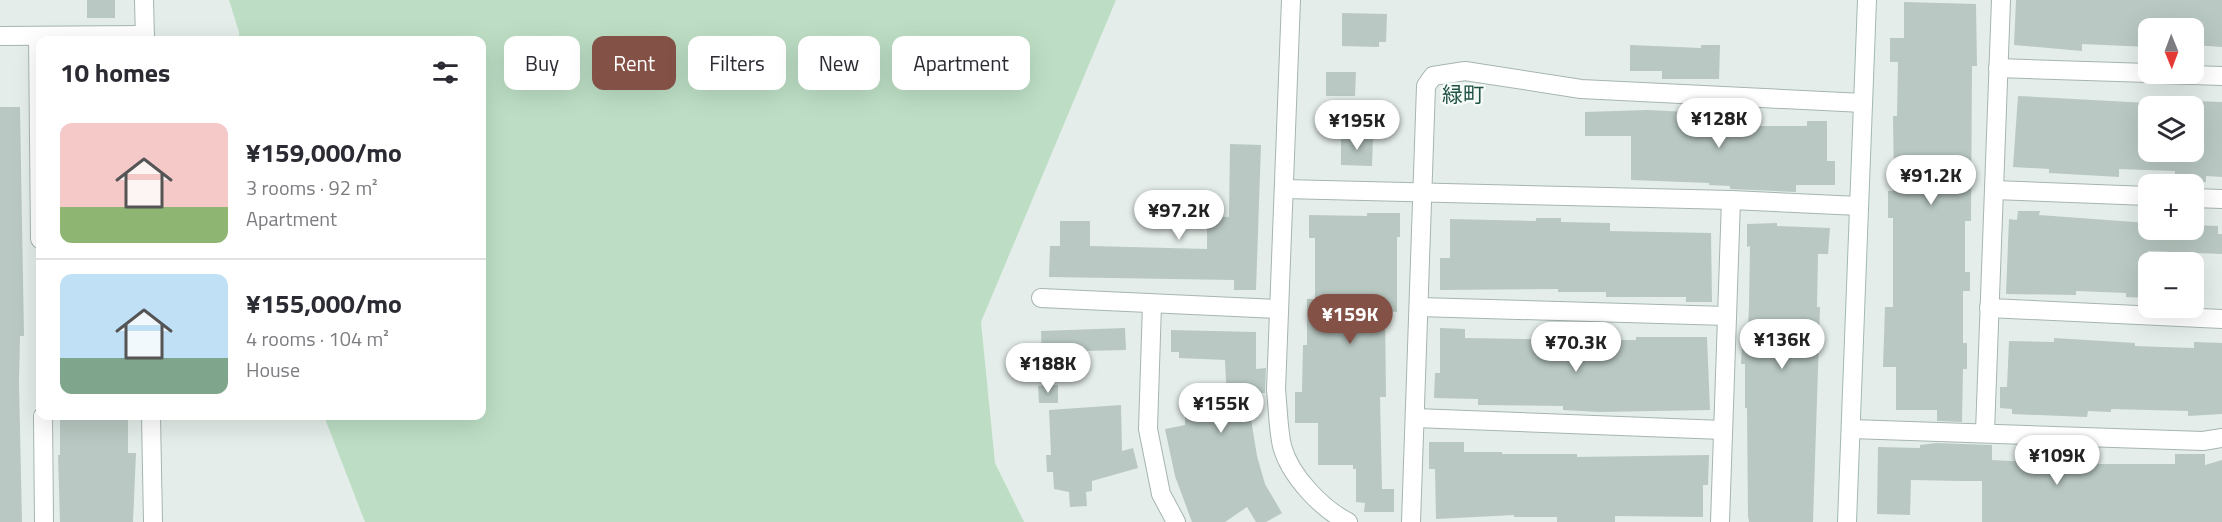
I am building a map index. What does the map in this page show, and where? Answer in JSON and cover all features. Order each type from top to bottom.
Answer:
[{"type":"street","points":[[144,0],[145,36]]},
{"type":"street","points":[[1291,0],[1277,309],[1276,390],[1282,447],[1303,484],[1329,513],[1348,522]]},
{"type":"street","points":[[1847,522],[1867,0]]},
{"type":"street","points":[[1985,432],[2001,0]]},
{"type":"street","points":[[0,36],[38,36]]},
{"type":"street","points":[[1998,68],[2138,73]]},
{"type":"street","points":[[1411,522],[1426,86],[1433,76],[1449,71],[1581,88],[1863,103]]},
{"type":"street","points":[[2204,75],[2222,76]]},
{"type":"street","points":[[1284,189],[1731,200],[1859,206]]},
{"type":"street","points":[[1994,190],[2138,196]]},
{"type":"street","points":[[2204,198],[2222,199]]},
{"type":"street","points":[[1720,522],[1731,200]]},
{"type":"street","points":[[1041,298],[1277,309]]},
{"type":"street","points":[[1152,304],[1148,429],[1161,494],[1176,522]]},
{"type":"street","points":[[1419,307],[1727,316]]},
{"type":"street","points":[[1989,308],[2222,319]]},
{"type":"street","points":[[1415,418],[1723,430]]},
{"type":"street","points":[[43,420],[44,522]]},
{"type":"street","points":[[151,420],[153,522]]},
{"type":"street","points":[[1851,429],[2203,441],[2222,438]]},
{"type":"green space","points":[[229,0],[1116,0],[981,322],[995,463],[1024,522],[365,522],[326,420],[486,420],[486,36],[239,36]]},
{"type":"building","points":[[87,0],[115,0],[115,18],[87,18]]},
{"type":"building","points":[[2016,0],[2222,0],[2222,47],[2204,46],[2204,18],[2138,18],[2138,47],[2082,44],[2082,51],[2014,45]]},
{"type":"building","points":[[1904,2],[1976,4],[1977,66],[1972,66],[1971,221],[1965,221],[1965,272],[1970,272],[1970,291],[1963,291],[1963,343],[1967,343],[1967,369],[1963,369],[1962,422],[1937,421],[1937,410],[1896,410],[1896,367],[1883,367],[1885,307],[1893,307],[1893,218],[1888,218],[1888,191],[1894,191],[1893,116],[1897,116],[1898,62],[1890,62],[1890,38],[1904,38]]},
{"type":"building","points":[[1342,13],[1387,14],[1386,42],[1379,42],[1379,47],[1342,46]]},
{"type":"building","points":[[1630,45],[1701,48],[1701,45],[1720,45],[1719,79],[1662,79],[1662,71],[1630,71]]},
{"type":"building","points":[[1326,72],[1356,72],[1355,96],[1326,96]]},
{"type":"building","points":[[2018,96],[2138,102],[2138,162],[2204,162],[2204,101],[2222,102],[2222,177],[2206,176],[2206,182],[2204,182],[2204,174],[2175,174],[2175,171],[2119,169],[2119,177],[2049,173],[2049,169],[2013,167]]},
{"type":"building","points":[[0,107],[20,107],[24,336],[20,336],[19,383],[22,522],[0,522]]},
{"type":"building","points":[[1647,110],[1750,115],[1750,126],[1807,126],[1807,121],[1827,121],[1827,161],[1835,161],[1835,185],[1796,185],[1796,192],[1730,189],[1730,186],[1709,185],[1709,183],[1631,180],[1631,136],[1585,136],[1585,112]]},
{"type":"building","points":[[1341,136],[1373,137],[1372,166],[1341,165]]},
{"type":"building","points":[[1230,144],[1261,145],[1256,290],[1234,290],[1234,280],[1049,277],[1050,246],[1060,246],[1060,221],[1090,221],[1090,246],[1207,249],[1207,216],[1229,217]]},
{"type":"building","points":[[2018,211],[2040,211],[2039,215],[2138,222],[2138,240],[2204,240],[2204,225],[2218,226],[2218,234],[2222,234],[2222,254],[2138,252],[2138,298],[2126,297],[2126,293],[2076,291],[2076,295],[2006,294],[2009,219],[2017,220]]},
{"type":"building","points":[[1367,213],[1400,213],[1400,237],[1397,237],[1397,312],[1385,311],[1386,397],[1380,397],[1382,489],[1394,489],[1394,512],[1364,512],[1365,503],[1356,502],[1356,469],[1353,469],[1353,465],[1318,465],[1318,423],[1295,423],[1295,392],[1302,392],[1303,345],[1307,345],[1307,299],[1315,299],[1315,238],[1309,238],[1309,215],[1367,216]]},
{"type":"building","points":[[1536,218],[1561,218],[1561,222],[1610,223],[1610,231],[1711,233],[1712,302],[1686,302],[1686,297],[1606,297],[1606,292],[1558,292],[1558,289],[1440,290],[1440,258],[1450,258],[1450,219],[1536,221]]},
{"type":"building","points":[[1777,223],[1777,226],[1830,228],[1828,254],[1818,254],[1817,307],[1820,307],[1813,522],[1749,522],[1748,516],[1745,364],[1741,364],[1742,345],[1747,345],[1749,307],[1750,246],[1747,247],[1747,224]]},
{"type":"building","points":[[1125,328],[1126,350],[1082,351],[1082,361],[1042,363],[1041,331]]},
{"type":"building","points":[[1440,328],[1465,329],[1465,338],[1636,340],[1636,337],[1707,337],[1710,410],[1600,412],[1563,410],[1563,406],[1478,405],[1478,399],[1434,398],[1435,373],[1440,373]]},
{"type":"building","points":[[1171,330],[1256,332],[1256,369],[1266,368],[1265,393],[1259,393],[1260,400],[1248,401],[1257,456],[1265,484],[1282,513],[1266,522],[1256,522],[1247,507],[1225,522],[1192,522],[1175,476],[1165,429],[1185,425],[1185,402],[1227,403],[1225,360],[1179,358],[1179,352],[1171,352]]},
{"type":"building","points":[[2054,338],[2135,343],[2135,346],[2194,348],[2194,342],[2222,343],[2222,414],[2188,416],[2188,411],[2111,409],[2111,412],[2088,411],[2087,417],[2012,414],[2012,409],[2000,408],[2000,387],[2007,387],[2009,341],[2054,342]]},
{"type":"building","points":[[1058,385],[1058,403],[1039,403],[1038,386]]},
{"type":"building","points":[[1121,405],[1122,451],[1133,448],[1138,468],[1092,481],[1092,491],[1086,492],[1087,506],[1070,507],[1069,492],[1054,489],[1053,472],[1047,472],[1046,455],[1051,455],[1049,410]]},
{"type":"building","points":[[60,420],[128,420],[128,453],[136,453],[133,522],[60,522],[58,455],[60,455]]},
{"type":"building","points":[[1429,442],[1464,442],[1464,452],[1502,452],[1502,454],[1577,454],[1577,457],[1709,455],[1708,485],[1703,485],[1703,517],[1615,516],[1615,522],[1557,522],[1557,517],[1514,517],[1514,515],[1436,519],[1435,469],[1429,469]]},
{"type":"building","points":[[1936,443],[1992,445],[1992,460],[2065,464],[2175,464],[2175,454],[2205,454],[2205,465],[2222,460],[2222,522],[1982,522],[1982,481],[1911,480],[1910,515],[1877,514],[1878,447],[1920,448],[1920,445]]},
{"type":"district","name":"緑町","points":[[1463,95]]}]
